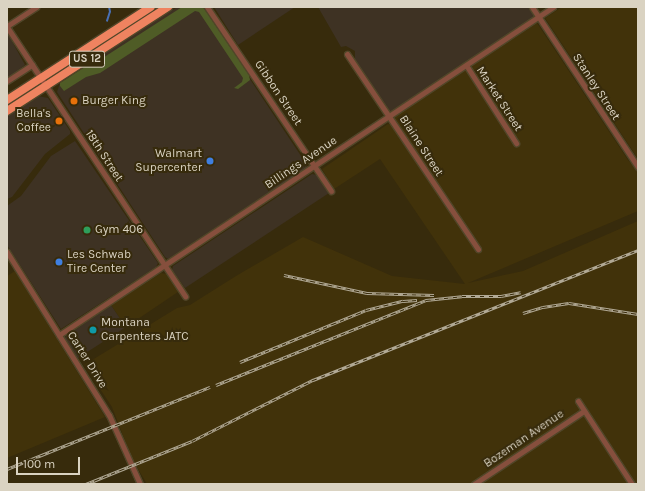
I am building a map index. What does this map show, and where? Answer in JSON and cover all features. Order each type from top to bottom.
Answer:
[{"type":"highway","name":"US 12","points":[[7,110],[43,82],[151,7]]},
{"type":"highway","name":"US 12","points":[[7,100],[43,82],[168,7]]},
{"type":"street","points":[[7,26],[36,7]]},
{"type":"street","name":"Gibbon Street","points":[[208,7],[331,191]]},
{"type":"street","points":[[532,7],[539,17]]},
{"type":"street","name":"Billings Avenue","points":[[59,335],[553,7]]},
{"type":"street","name":"Stanley Street","points":[[539,17],[638,167]]},
{"type":"street","name":"18th Street","points":[[7,26],[185,296]]},
{"type":"street","name":"Blaine Street","points":[[346,54],[478,249]]},
{"type":"street","points":[[7,82],[32,65]]},
{"type":"street","name":"Market Street","points":[[466,65],[516,143]]},
{"type":"street","name":"Carter Drive","points":[[7,252],[109,415],[140,484]]},
{"type":"street","points":[[578,401],[632,484]]},
{"type":"street","name":"Bozeman Avenue","points":[[474,484],[584,411]]},
{"type":"shaded area","points":[[177,7],[202,7],[307,165],[306,168],[168,259],[165,257],[57,92],[60,83]]},
{"type":"shaded area","points":[[214,7],[295,7],[238,45]]},
{"type":"shaded area","points":[[318,7],[530,7],[536,16],[390,113],[355,62],[355,51],[346,46],[341,47]]},
{"type":"shaded area","points":[[562,7],[638,7],[638,159],[545,18]]},
{"type":"shaded area","points":[[537,23],[628,160],[638,171],[638,211],[468,283],[523,271],[638,221],[638,484],[147,484],[132,459],[112,407],[84,365],[177,308],[190,305],[303,237],[392,276],[465,284],[380,159],[334,189],[322,169],[388,124],[392,125],[404,143],[409,140],[394,117]]},
{"type":"shaded area","points":[[7,32],[25,65],[7,79]]},
{"type":"shaded area","points":[[38,96],[48,98],[70,131],[70,134],[45,154],[12,197],[7,199],[7,117]]},
{"type":"shaded area","points":[[75,141],[158,263],[156,267],[61,329],[7,245],[7,206],[21,196],[51,156]]},
{"type":"shaded area","points":[[312,174],[317,175],[329,193],[185,288],[172,270],[173,266]]},
{"type":"shaded area","points":[[15,271],[105,417],[7,458],[7,276]]},
{"type":"shaded area","points":[[161,273],[166,274],[178,292],[126,327],[111,305]]},
{"type":"shaded area","points":[[111,305],[126,327],[78,358],[65,338],[66,336]]},
{"type":"green space","points":[[182,7],[203,7],[249,75],[250,80],[238,89],[234,88],[242,82],[243,78],[199,12],[195,11],[100,73],[86,77],[64,91],[60,86],[60,83],[91,63],[95,63]]},
{"type":"waterway","points":[[107,21],[110,12],[109,7]]},
{"type":"railway","points":[[86,484],[192,441],[313,380],[638,250]]},
{"type":"railway","points":[[284,275],[367,293],[434,295]]},
{"type":"railway","points":[[216,385],[426,300],[462,296],[501,296],[521,292]]},
{"type":"railway","points":[[240,362],[366,310],[403,301],[417,300]]},
{"type":"railway","points":[[523,313],[543,307],[569,303],[638,314]]},
{"type":"railway","points":[[7,469],[210,387]]},
{"type":"place","name":"Burger King","points":[[74,101]]},
{"type":"place","name":"Bella's Coffee","points":[[59,121]]},
{"type":"place","name":"Walmart Supercenter","points":[[210,161]]},
{"type":"place","name":"Gym 406","points":[[87,230]]},
{"type":"place","name":"Les Schwab Tire Center","points":[[59,262]]},
{"type":"place","name":"Montana Carpenters JATC","points":[[93,330]]}]
